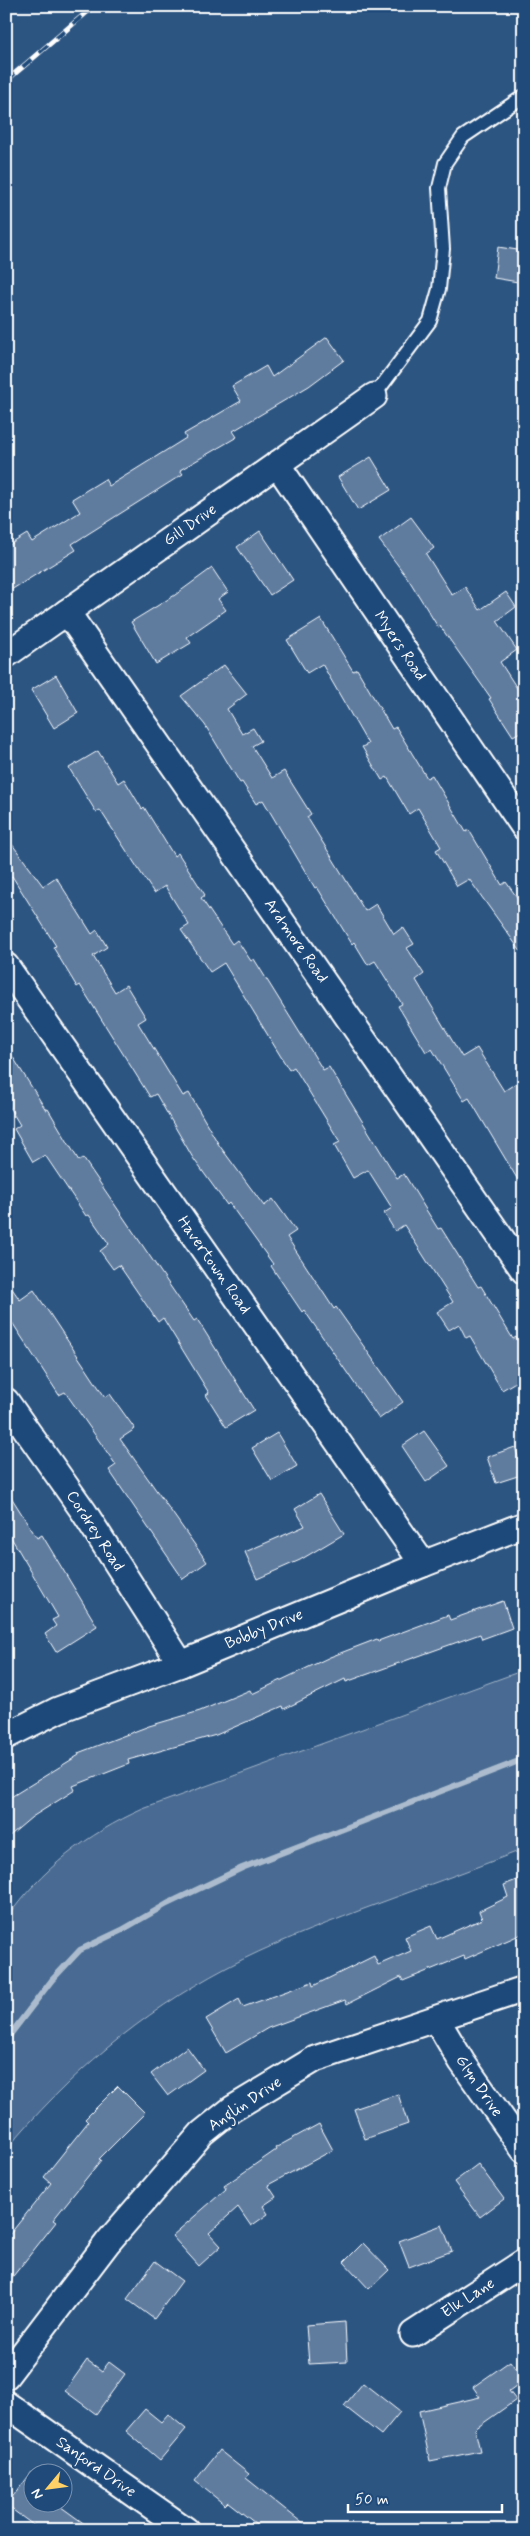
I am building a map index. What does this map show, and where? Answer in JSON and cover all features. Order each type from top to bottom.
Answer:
[{"type":"street","name":"Gill Drive","points":[[6,655],[374,396]]},
{"type":"street","name":"Myers Road","points":[[277,464],[524,827]]},
{"type":"street","name":"Ardmore Road","points":[[67,612],[524,1271]]},
{"type":"street","name":"Havertown Road","points":[[6,966],[423,1564]]},
{"type":"street","name":"Cordrey Road","points":[[6,1401],[84,1512],[181,1664]]},
{"type":"street","name":"Bobby Drive","points":[[6,1736],[58,1710],[181,1664],[423,1564],[524,1525]]},
{"type":"street","name":"Anglin Drive","points":[[6,2376],[108,2242],[202,2133],[232,2109],[315,2060],[524,1989]]},
{"type":"street","name":"Glyn Drive","points":[[437,2020],[462,2062],[524,2150]]},
{"type":"street","name":"Elk Lane","points":[[413,2334],[524,2262]]},
{"type":"street","name":"Sanford Drive","points":[[6,2404],[186,2530]]},
{"type":"lane","points":[[374,396],[430,321],[439,289],[443,249],[439,188],[444,163],[463,137],[524,96]]},
{"type":"shaded area","points":[[524,1670],[524,1849],[292,1937],[226,1968],[195,1986],[164,2005],[107,2048],[54,2097],[6,2150],[6,1919],[50,1869],[103,1830],[143,1809]]},
{"type":"building","points":[[498,247],[524,251],[524,283],[494,278]]},
{"type":"building","points":[[327,337],[344,360],[309,386],[233,431],[237,437],[180,470],[183,474],[72,544],[76,550],[6,593],[6,547],[27,534],[32,542],[80,512],[72,499],[105,479],[109,486],[186,438],[184,434],[241,401],[232,386],[266,366],[272,377]]},
{"type":"building","points":[[371,457],[391,490],[358,510],[338,477]]},
{"type":"building","points":[[411,517],[434,548],[426,554],[452,595],[465,587],[480,610],[506,592],[516,607],[497,621],[517,650],[500,662],[524,699],[524,730],[513,736],[489,699],[491,698],[440,626],[438,627],[409,580],[379,540]]},
{"type":"building","points":[[260,531],[293,580],[270,595],[237,547]]},
{"type":"building","points":[[212,568],[228,592],[218,599],[226,610],[187,637],[191,643],[156,664],[131,622],[175,595]]},
{"type":"building","points":[[321,619],[353,671],[357,669],[392,729],[396,727],[427,778],[432,775],[466,832],[469,830],[502,885],[506,882],[524,907],[524,956],[469,879],[457,886],[436,850],[441,847],[418,808],[409,814],[387,777],[382,780],[362,747],[368,744],[322,664],[307,673],[287,640]]},
{"type":"building","points":[[224,665],[247,694],[227,709],[242,734],[253,728],[261,741],[252,746],[272,778],[284,771],[311,814],[307,817],[365,911],[376,904],[394,934],[403,927],[414,944],[407,948],[424,974],[416,980],[462,1057],[477,1048],[504,1091],[524,1078],[524,1190],[469,1098],[464,1101],[432,1049],[426,1052],[398,1006],[402,1004],[375,961],[368,965],[354,942],[352,944],[317,887],[315,888],[263,800],[256,804],[242,782],[240,783],[205,725],[181,696]]},
{"type":"building","points":[[56,675],[78,713],[54,728],[31,690]]},
{"type":"building","points":[[98,751],[118,783],[124,779],[142,809],[144,807],[174,856],[178,853],[205,895],[201,898],[232,944],[237,940],[251,961],[254,959],[323,1070],[329,1067],[397,1178],[404,1174],[438,1229],[441,1228],[478,1287],[481,1286],[513,1339],[516,1337],[524,1349],[524,1377],[502,1390],[470,1336],[466,1338],[459,1324],[449,1330],[437,1312],[453,1302],[404,1225],[395,1231],[384,1213],[392,1208],[368,1170],[353,1178],[334,1145],[340,1142],[294,1067],[289,1070],[224,963],[210,972],[181,930],[189,925],[165,886],[154,893],[100,810],[96,812],[69,768]]},
{"type":"building","points":[[6,836],[43,886],[56,877],[92,934],[97,930],[107,947],[93,956],[115,992],[126,985],[146,1018],[138,1023],[183,1096],[189,1093],[219,1145],[264,1206],[273,1199],[296,1231],[287,1237],[334,1309],[336,1307],[403,1402],[379,1419],[304,1310],[302,1312],[271,1266],[273,1264],[229,1203],[227,1205],[193,1158],[156,1094],[150,1097],[80,985],[77,987],[53,947],[56,946],[12,876],[6,881]]},
{"type":"building","points":[[6,1046],[46,1110],[48,1109],[79,1161],[83,1158],[194,1321],[197,1319],[254,1410],[226,1427],[206,1395],[209,1393],[163,1318],[158,1322],[119,1265],[113,1269],[100,1251],[109,1244],[89,1215],[86,1216],[45,1155],[33,1162],[14,1129],[20,1125],[6,1102]]},
{"type":"building","points":[[6,1280],[20,1300],[34,1290],[105,1397],[110,1394],[135,1429],[120,1439],[207,1562],[183,1579],[109,1470],[116,1465],[65,1392],[59,1395],[6,1313]]},
{"type":"building","points":[[424,1431],[449,1466],[426,1482],[402,1446]]},
{"type":"building","points":[[277,1433],[297,1466],[272,1481],[252,1448]]},
{"type":"building","points":[[515,1447],[524,1474],[496,1483],[487,1457]]},
{"type":"building","points":[[6,1489],[37,1538],[42,1535],[97,1626],[56,1652],[45,1634],[56,1626],[52,1620],[58,1617],[6,1529]]},
{"type":"building","points":[[319,1494],[344,1534],[300,1560],[257,1579],[245,1552],[305,1526],[295,1509]]},
{"type":"building","points":[[503,1601],[512,1628],[482,1639],[480,1634],[346,1682],[345,1679],[284,1709],[283,1706],[216,1735],[128,1760],[129,1764],[73,1786],[75,1790],[32,1817],[6,1839],[6,1800],[79,1755],[78,1753],[149,1726],[200,1711],[250,1690],[252,1694],[330,1657],[377,1639],[378,1641],[448,1615],[450,1620]]},
{"type":"building","points":[[524,1877],[524,1933],[465,1959],[464,1956],[403,1981],[401,1977],[347,2004],[345,2000],[268,2028],[226,2053],[206,2019],[239,1999],[243,2007],[312,1982],[313,1986],[374,1956],[378,1965],[411,1951],[405,1937],[431,1926],[437,1939],[482,1919],[479,1911],[508,1897],[504,1885]]},
{"type":"building","points":[[187,2047],[204,2070],[168,2096],[151,2074]]},
{"type":"building","points":[[118,2086],[145,2113],[99,2159],[101,2160],[53,2220],[56,2222],[6,2285],[6,2239],[51,2183],[44,2177],[88,2122],[85,2119]]},
{"type":"building","points":[[398,2094],[408,2124],[365,2139],[354,2109]]},
{"type":"building","points":[[319,2124],[333,2150],[268,2185],[276,2197],[263,2206],[268,2214],[251,2226],[238,2207],[209,2233],[221,2246],[199,2266],[172,2236],[226,2189],[224,2186],[276,2150],[275,2148]]},
{"type":"building","points":[[478,2164],[504,2199],[480,2217],[454,2182]]},
{"type":"building","points":[[442,2225],[452,2251],[409,2267],[399,2241]]},
{"type":"building","points":[[363,2243],[389,2270],[369,2289],[344,2262]]},
{"type":"building","points":[[155,2261],[182,2281],[154,2319],[127,2299]]},
{"type":"building","points":[[345,2322],[347,2362],[309,2364],[306,2325]]},
{"type":"building","points":[[87,2360],[102,2371],[109,2362],[125,2374],[96,2414],[65,2391]]},
{"type":"building","points":[[510,2361],[524,2380],[509,2391],[516,2400],[475,2429],[480,2451],[430,2461],[419,2411],[480,2397],[473,2387]]},
{"type":"building","points":[[363,2383],[400,2412],[381,2435],[344,2406]]},
{"type":"building","points":[[145,2409],[161,2422],[168,2414],[186,2429],[160,2460],[126,2431]]},
{"type":"building","points":[[219,2450],[249,2474],[246,2478],[311,2530],[264,2530],[228,2502],[225,2505],[195,2481]]},
{"type":"building","points":[[22,2485],[22,2514],[71,2514],[93,2530],[40,2530],[6,2505]]},
{"type":"waterway","points":[[6,2040],[52,1980],[80,1950],[122,1930],[167,1904],[242,1868],[524,1759]]},
{"type":"railway","points":[[6,81],[94,6]]}]
